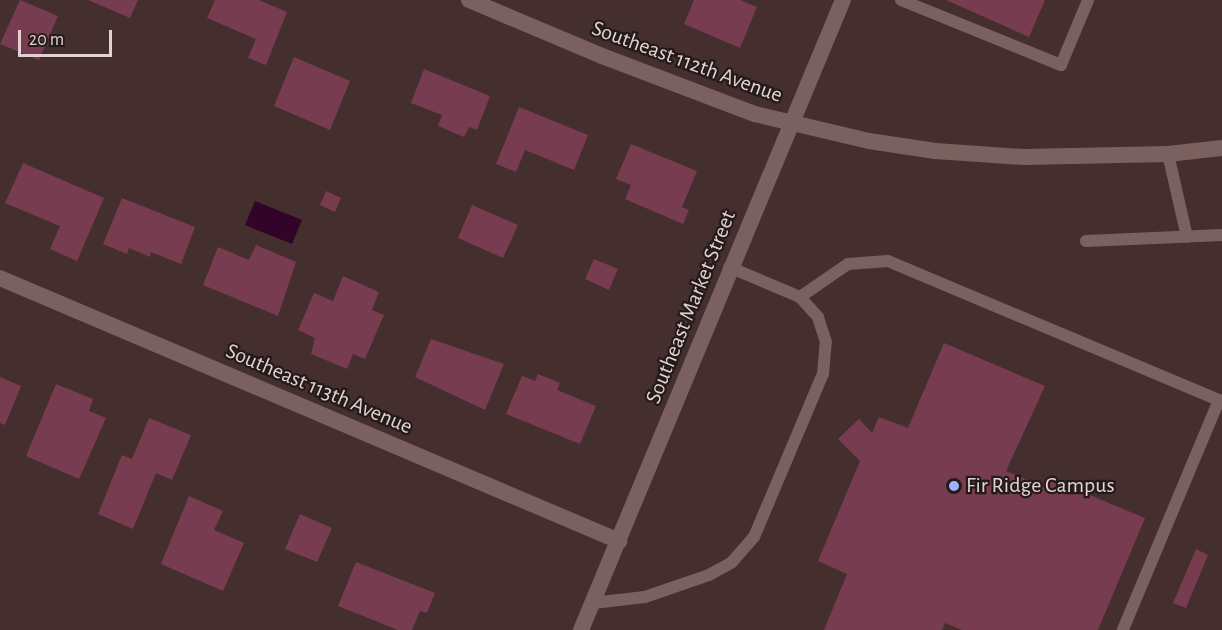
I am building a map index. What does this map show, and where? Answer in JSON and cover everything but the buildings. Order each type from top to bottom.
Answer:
[{"type":"street","name":"Southeast 112th Avenue","points":[[469,0],[602,56],[790,124],[904,147],[968,154],[1168,154],[1222,148]]},
{"type":"street","name":"Southeast Market Street","points":[[581,630],[620,541],[729,267],[843,0]]},
{"type":"street","name":"Southeast 113th Avenue","points":[[0,278],[620,541]]},
{"type":"lane","points":[[901,0],[1061,65],[1088,0]]},
{"type":"lane","points":[[1168,154],[1187,237]]},
{"type":"lane","points":[[1086,241],[1222,235]]},
{"type":"lane","points":[[800,297],[848,264],[888,261],[1219,400],[1123,630]]},
{"type":"lane","points":[[593,603],[645,597],[708,575],[732,562],[754,537],[823,374],[826,342],[818,317],[800,297],[729,267]]},
{"type":"shaded area","points":[[255,201],[302,220],[292,244],[245,225]]},
{"type":"place","name":"Fir Ridge Campus","points":[[954,486]]}]
